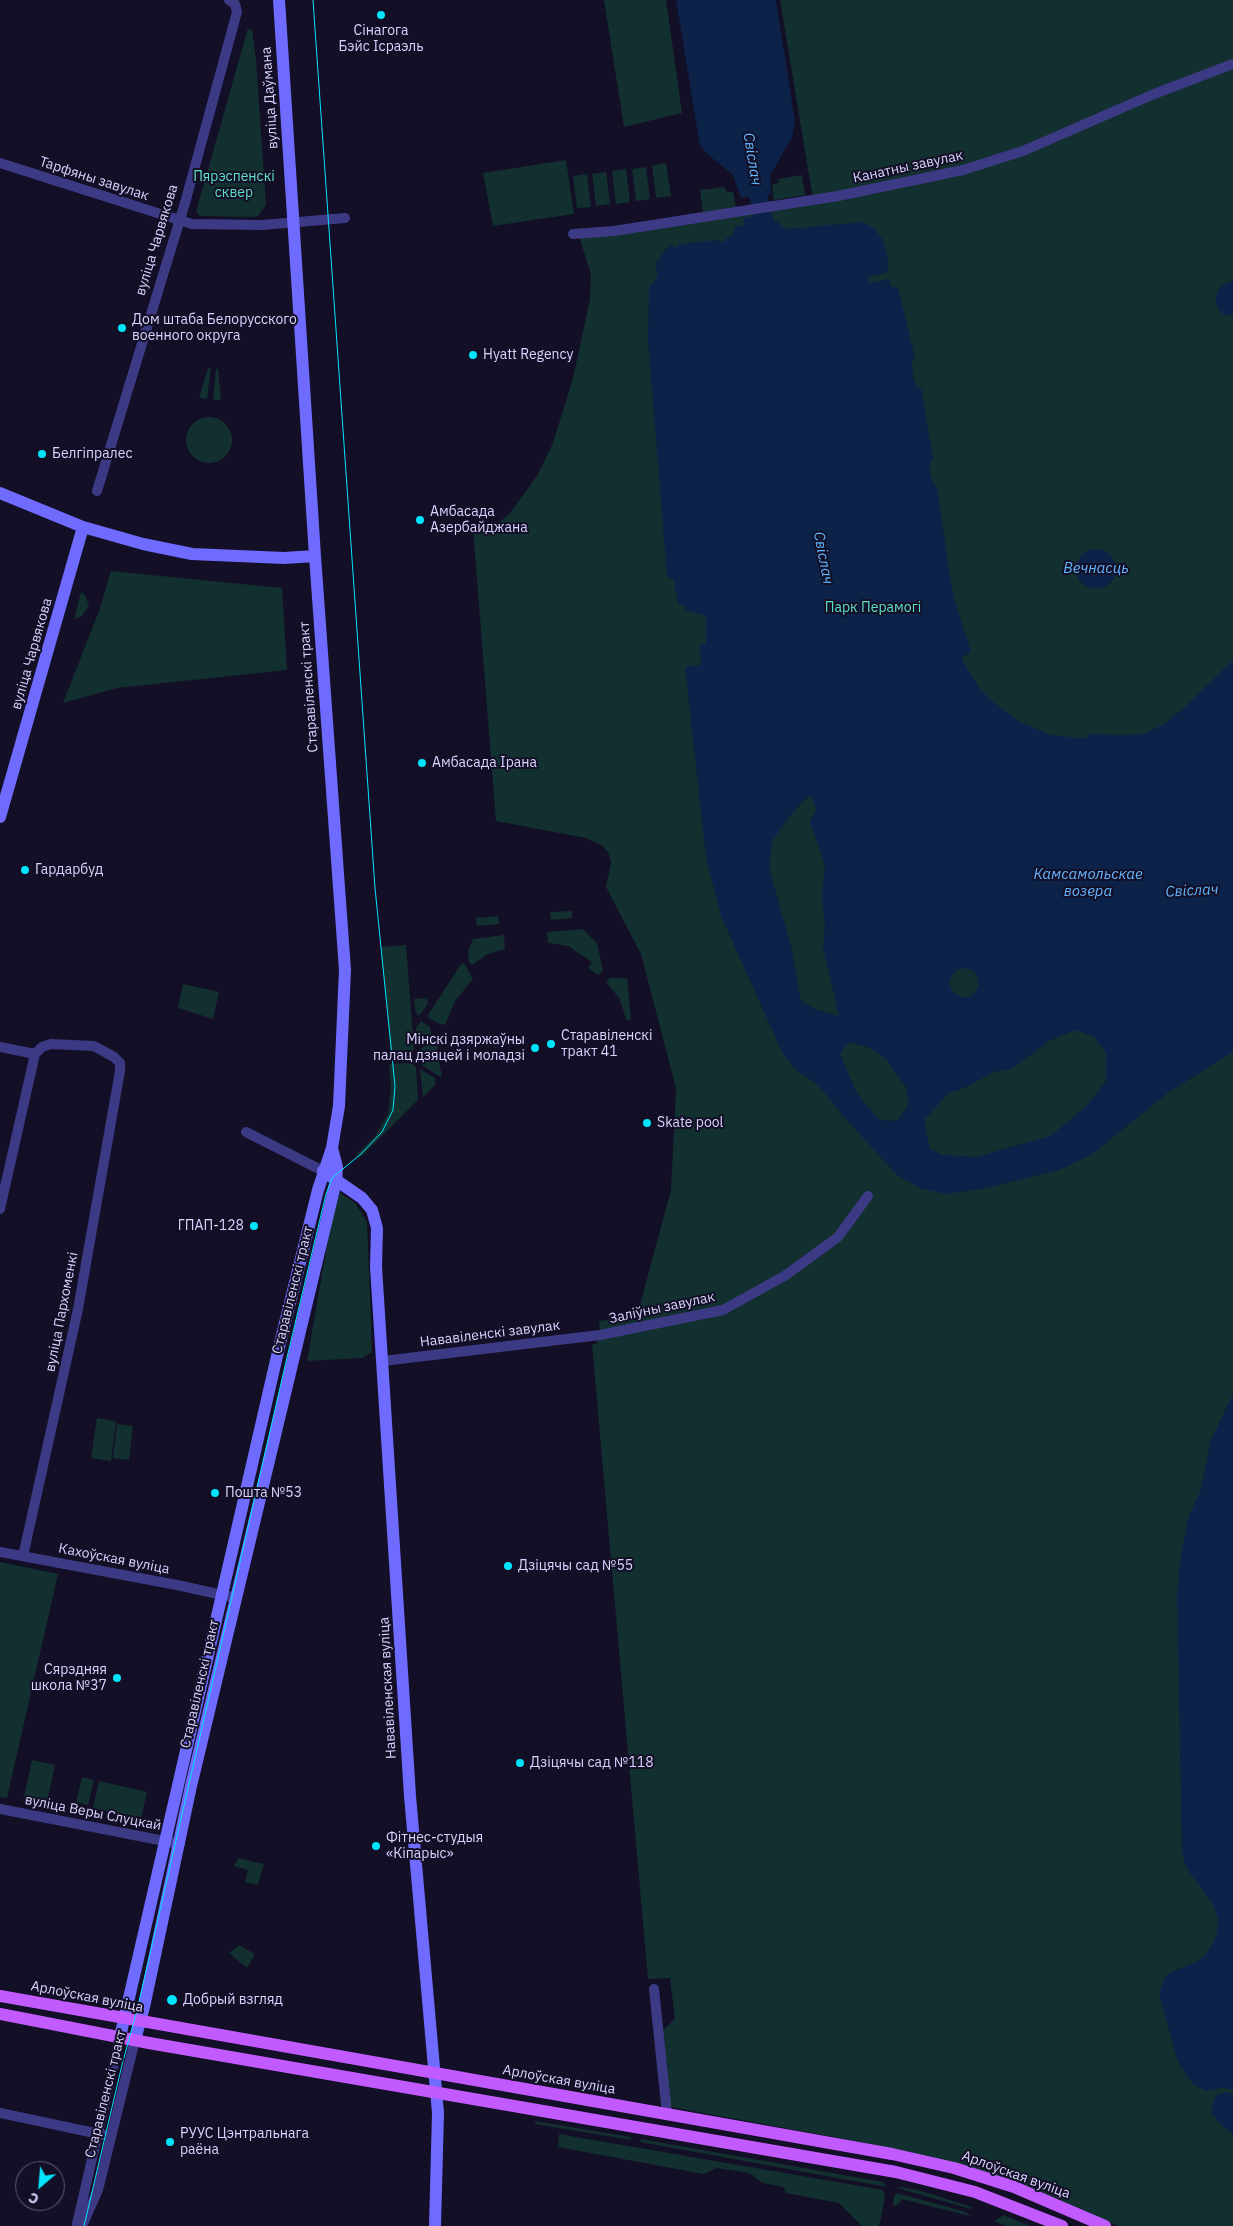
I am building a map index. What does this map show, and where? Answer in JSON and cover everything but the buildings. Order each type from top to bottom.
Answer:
[{"type":"main road","name":"вуліца Даўмана","points":[[279,0],[293,223]]},
{"type":"main road","name":"Старавіленскі тракт","points":[[120,2037],[280,1343],[323,1171],[332,1148],[338,1106],[345,970],[293,223]]},
{"type":"main road","points":[[0,492],[83,527],[143,544],[192,554],[284,558],[315,556]]},
{"type":"main road","name":"вуліца Чарвякова","points":[[0,817],[83,527]]},
{"type":"main road","name":"Старавіленскі тракт","points":[[135,2040],[194,1776],[299,1327],[336,1180],[336,1167],[332,1148]]},
{"type":"main road","name":"Нававіленская вуліца","points":[[323,1171],[362,1198],[372,1210],[375,1218],[382,1360],[416,1888],[438,2126],[435,2226]]},
{"type":"main road","name":"Арлоўская вуліца","points":[[0,1996],[892,2154],[954,2168],[1014,2187],[1103,2226]]},
{"type":"main road","points":[[0,2014],[203,2052],[896,2172],[975,2192],[1062,2226]]},
{"type":"main road","points":[[203,2052],[198,2048],[198,2039],[208,2034]]},
{"type":"street","name":"вуліца Чарвякова","points":[[97,492],[179,220],[238,9],[229,0]]},
{"type":"street","name":"Канатны завулак","points":[[573,234],[614,230],[873,190],[963,170],[1023,151],[1154,94],[1233,64]]},
{"type":"street","name":"Тарфяны завулак","points":[[0,163],[192,224],[234,226],[345,218]]},
{"type":"street","name":"вуліца Пархоменкі","points":[[23,1556],[78,1309],[120,1071],[120,1063],[114,1057],[94,1046],[51,1044],[42,1047],[35,1054]]},
{"type":"street","points":[[0,1047],[35,1054],[0,1209]]},
{"type":"street","points":[[246,1132],[323,1171]]},
{"type":"street","name":"Заліўны завулак","points":[[600,1335],[723,1310],[786,1275],[838,1237],[868,1196]]},
{"type":"street","name":"Нававіленскі завулак","points":[[382,1360],[600,1335]]},
{"type":"street","name":"Кахоўская вуліца","points":[[0,1552],[236,1598]]},
{"type":"street","name":"вуліца Веры Слуцкай","points":[[0,1809],[180,1844]]},
{"type":"street","points":[[654,1989],[666,2114]]},
{"type":"street","name":"Старавіленскі тракт","points":[[77,2226],[120,2037]]},
{"type":"street","name":"Старавіленскі тракт","points":[[82,2226],[98,2190],[135,2040]]},
{"type":"street","points":[[1,2117],[111,2136]]},
{"type":"green space","points":[[604,0],[666,0],[682,113],[624,127]]},
{"type":"green space","name":"Парк Перамогі","points":[[780,0],[1233,0],[1233,2226],[1117,2226],[1047,2195],[887,2147],[666,2106],[659,2034],[675,2019],[670,1978],[648,1979],[592,1344],[596,1344],[600,1335],[599,1321],[637,1316],[671,1190],[676,1088],[641,954],[606,887],[611,863],[609,854],[603,846],[586,838],[496,821],[473,529],[496,525],[510,513],[537,476],[553,443],[573,378],[590,299],[591,275],[579,236],[813,199]]},
{"type":"green space","name":"Пярэспенскі сквер","points":[[248,28],[252,30],[256,60],[266,205],[257,217],[200,216],[196,212]]},
{"type":"green space","points":[[566,160],[574,214],[493,226],[483,173]]},
{"type":"green space","points":[[666,163],[671,196],[656,198],[652,165]]},
{"type":"green space","points":[[646,167],[650,199],[636,201],[632,169]]},
{"type":"green space","points":[[626,169],[630,202],[616,204],[612,171]]},
{"type":"green space","points":[[606,172],[610,204],[596,206],[592,174]]},
{"type":"green space","points":[[587,174],[591,207],[577,208],[573,176]]},
{"type":"green space","points":[[802,175],[805,195],[774,200],[772,184],[779,183],[778,179]]},
{"type":"green space","points":[[724,187],[727,192],[733,192],[736,207],[703,212],[700,190]]},
{"type":"green space","points":[[208,368],[211,368],[207,399],[199,398]]},
{"type":"green space","points":[[216,369],[218,369],[221,400],[213,400]]},
{"type":"green space","points":[[205,417],[213,417],[222,421],[228,427],[232,440],[228,453],[222,459],[213,463],[205,463],[196,459],[190,453],[186,444],[186,436],[190,427],[196,421]]},
{"type":"green space","points":[[111,571],[282,588],[287,670],[117,688],[63,703],[99,611]]},
{"type":"green space","points":[[81,592],[85,595],[89,606],[81,617],[74,619]]},
{"type":"green space","points":[[572,911],[572,918],[551,920],[550,912]]},
{"type":"green space","points":[[498,916],[499,924],[477,926],[476,918]]},
{"type":"green space","points":[[583,929],[597,943],[603,971],[598,975],[588,968],[592,962],[568,946],[548,943],[547,932]]},
{"type":"green space","points":[[504,935],[505,949],[488,954],[472,965],[469,962],[468,951],[473,939]]},
{"type":"green space","points":[[406,945],[414,1050],[409,1054],[391,1056],[381,947]]},
{"type":"green space","points":[[464,963],[473,979],[455,1001],[445,1025],[428,1018],[428,1015],[461,964]]},
{"type":"green space","points":[[610,978],[627,978],[631,1020],[627,1021],[619,998],[606,982]]},
{"type":"green space","points":[[183,984],[219,992],[213,1019],[178,1008]]},
{"type":"green space","points":[[427,998],[428,1004],[419,1016],[416,1013],[414,999]]},
{"type":"green space","points":[[421,1021],[430,1027],[431,1034],[420,1045],[417,1044],[416,1028]]},
{"type":"green space","points":[[436,1035],[438,1037],[438,1058],[442,1076],[440,1077],[422,1065],[420,1050]]},
{"type":"green space","points":[[411,1063],[416,1067],[418,1100],[358,1158],[356,1155],[375,1136],[388,1114],[391,1088],[389,1064]]},
{"type":"green space","points":[[420,1069],[435,1078],[435,1085],[423,1097]]},
{"type":"green space","points":[[340,1193],[355,1203],[367,1222],[372,1352],[362,1358],[307,1361],[334,1205]]},
{"type":"green space","points":[[97,1418],[116,1421],[111,1461],[91,1458]]},
{"type":"green space","points":[[117,1424],[133,1426],[129,1460],[113,1458]]},
{"type":"green space","points":[[0,1562],[58,1574],[7,1798],[0,1797]]},
{"type":"green space","points":[[32,1760],[55,1765],[46,1806],[23,1801]]},
{"type":"green space","points":[[82,1777],[94,1780],[88,1805],[76,1802]]},
{"type":"green space","points":[[99,1781],[147,1792],[141,1819],[93,1808]]},
{"type":"green space","points":[[238,1858],[264,1864],[258,1885],[245,1882],[248,1870],[234,1866]]},
{"type":"green space","points":[[239,1945],[255,1954],[247,1968],[229,1953]]},
{"type":"green space","points":[[535,2121],[631,2137],[631,2140],[535,2124]]},
{"type":"green space","points":[[559,2134],[883,2190],[885,2196],[880,2223],[878,2226],[862,2226],[839,2203],[786,2193],[783,2187],[763,2183],[749,2173],[717,2168],[704,2174],[558,2147]]},
{"type":"green space","points":[[641,2139],[883,2182],[887,2187],[640,2142]]},
{"type":"green space","points":[[897,2188],[918,2190],[972,2207],[971,2209]]},
{"type":"green space","points":[[897,2193],[966,2212],[970,2216],[901,2199],[900,2203],[895,2206],[893,2205],[894,2196]]},
{"type":"green space","points":[[1004,2215],[1030,2226],[1005,2226],[994,2221]]},
{"type":"water","points":[[676,0],[776,0],[795,122],[792,137],[770,176],[771,194],[741,198],[733,175],[706,153],[700,145]]},
{"type":"water","name":"Камсамольскае возера","points":[[772,213],[774,221],[778,221],[781,226],[788,229],[862,222],[874,228],[883,240],[889,272],[868,277],[869,283],[890,279],[891,286],[898,288],[915,358],[912,360],[913,377],[918,388],[921,388],[933,458],[930,463],[930,473],[933,483],[937,487],[955,602],[971,652],[961,658],[981,690],[993,702],[1020,722],[1051,735],[1087,739],[1087,734],[1143,734],[1162,725],[1184,708],[1233,660],[1233,1052],[1169,1092],[1091,1155],[1059,1170],[986,1188],[946,1194],[920,1188],[897,1175],[844,1117],[826,1094],[815,1083],[795,1069],[782,1052],[721,916],[706,858],[685,667],[701,665],[700,645],[706,643],[706,616],[686,611],[684,606],[678,604],[674,580],[667,576],[648,339],[649,293],[650,285],[658,275],[655,265],[666,249],[672,245],[673,247],[679,247],[678,244],[725,241],[725,239],[734,235],[735,227],[744,225],[743,218]],"holes":[[[812,796],[816,810],[810,822],[825,865],[822,896],[825,925],[823,947],[839,1016],[817,1010],[801,1001],[791,946],[770,871],[770,855],[773,840],[788,818],[805,799]],[[965,968],[972,970],[977,975],[979,984],[975,993],[969,997],[961,997],[953,992],[949,982],[957,970]],[[1076,1030],[1094,1037],[1106,1053],[1106,1081],[1089,1103],[1050,1136],[975,1157],[943,1155],[930,1149],[924,1120],[949,1093],[969,1086],[993,1072],[1012,1069],[1049,1041]],[[849,1042],[870,1048],[886,1059],[907,1089],[908,1106],[897,1121],[880,1120],[867,1106],[855,1089],[840,1054]]]},
{"type":"water","points":[[1233,281],[1233,316],[1223,314],[1219,310],[1215,299],[1223,285]]},
{"type":"water","name":"Вечнасць","points":[[1100,549],[1107,552],[1113,558],[1116,569],[1115,577],[1107,586],[1100,589],[1092,589],[1085,586],[1077,577],[1076,565],[1079,558],[1088,550]]},
{"type":"water","points":[[1233,1394],[1233,2090],[1222,2088],[1206,2091],[1193,2084],[1180,2066],[1159,1993],[1164,1978],[1169,1973],[1194,1963],[1204,1956],[1212,1945],[1217,1933],[1218,1920],[1214,1906],[1190,1873],[1184,1862],[1182,1850],[1177,1594],[1181,1554],[1188,1518],[1200,1492],[1211,1440]]},
{"type":"water","points":[[1226,2092],[1233,2094],[1233,2134],[1220,2124],[1211,2113],[1214,2099],[1217,2095]]},
{"type":"waterway","name":"Свіслач","points":[[755,173],[765,239]]},
{"type":"tram line","points":[[84,2226],[138,2006],[326,1194],[332,1178],[361,1154],[382,1132],[393,1110],[395,1086],[375,888],[313,0]]},
{"type":"place","name":"Сінагога Бэйс Ісраэль","points":[[381,15]]},
{"type":"place","name":"Дом штаба Белорусского военного округа","points":[[122,328]]},
{"type":"place","name":"Hyatt Regency","points":[[473,355]]},
{"type":"place","name":"Белгіпралес","points":[[42,454]]},
{"type":"place","name":"Амбасада Азербайджана","points":[[420,520]]},
{"type":"place","name":"Амбасада Ірана","points":[[422,763]]},
{"type":"place","name":"Гардарбуд","points":[[25,870]]},
{"type":"place","name":"Старавіленскі тракт 41","points":[[551,1044]]},
{"type":"place","name":"Мінскі дзяржаўны палац дзяцей і моладзі","points":[[535,1048]]},
{"type":"place","name":"Skate pool","points":[[647,1123]]},
{"type":"place","name":"ГПАП-128","points":[[254,1226]]},
{"type":"place","name":"Пошта №53","points":[[215,1493]]},
{"type":"place","name":"Дзіцячы сад №55","points":[[508,1566]]},
{"type":"place","name":"Сярэдняя школа №37","points":[[117,1678]]},
{"type":"place","name":"Дзіцячы сад №118","points":[[520,1763]]},
{"type":"place","name":"Фітнес-студыя «Кіпарыс»","points":[[376,1846]]},
{"type":"place","name":"Добрый взгляд","points":[[172,2000]]},
{"type":"place","name":"РУУС Цэнтральнага раёна","points":[[170,2142]]}]
